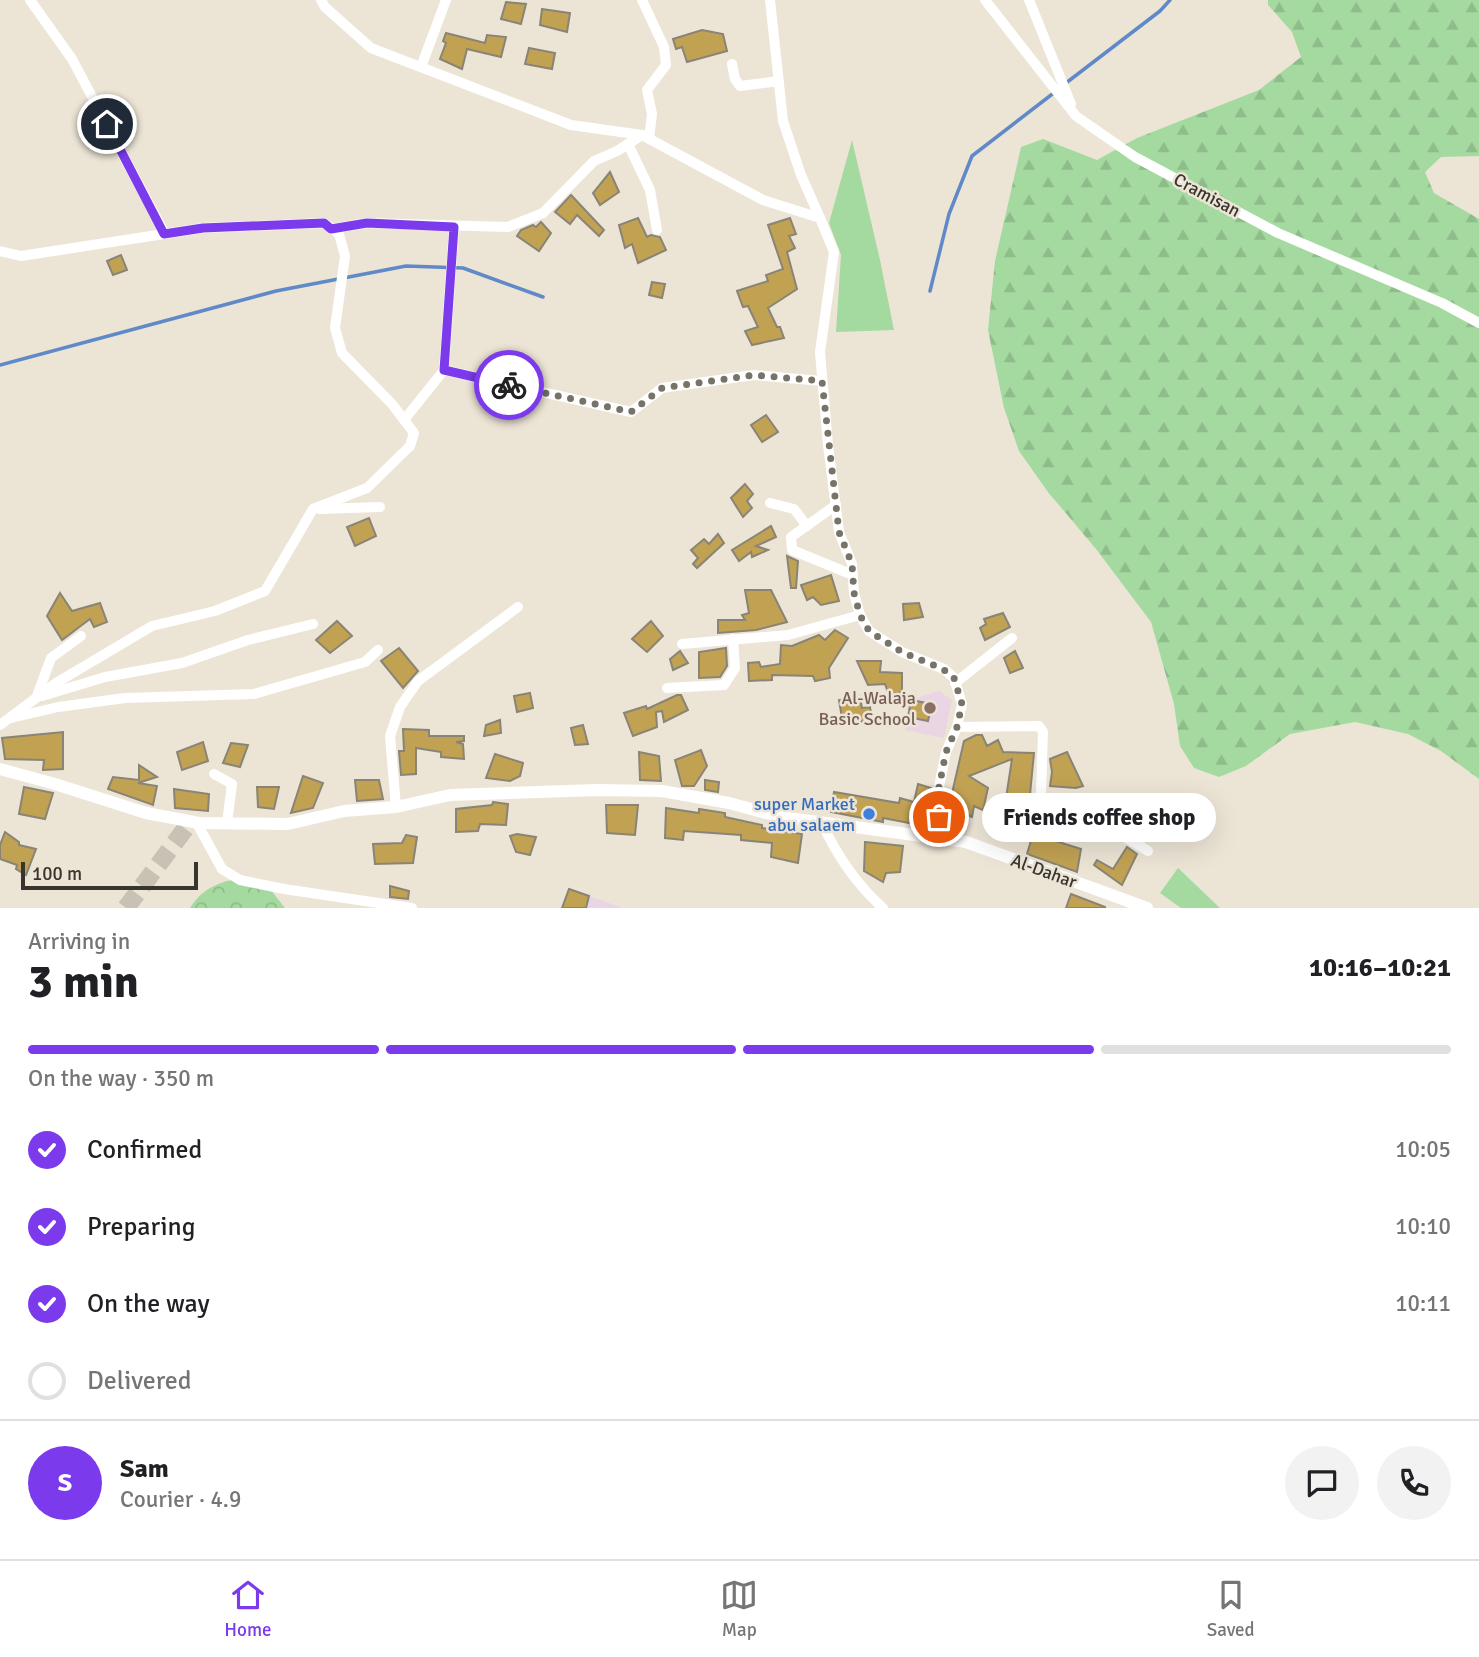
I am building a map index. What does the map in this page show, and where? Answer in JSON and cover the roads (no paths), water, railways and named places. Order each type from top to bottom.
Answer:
[{"type":"street","points":[[30,0],[72,59],[164,234]]},
{"type":"street","points":[[321,0],[325,7],[371,48],[571,124],[645,137],[763,200],[820,218]]},
{"type":"street","points":[[421,67],[446,0]]},
{"type":"street","points":[[642,0],[664,47],[666,65],[647,90],[652,114],[645,137]]},
{"type":"street","points":[[770,0],[783,121],[801,176],[834,252],[820,352],[839,532],[852,564],[854,593],[860,615],[869,631],[902,652],[943,669],[954,678],[962,704],[957,727],[946,752],[937,797],[940,837]]},
{"type":"street","name":"Cramisan","points":[[985,0],[1076,116],[1135,157],[1278,233],[1442,303],[1479,323]]},
{"type":"street","points":[[1029,0],[1076,116]]},
{"type":"street","points":[[732,64],[735,79],[740,86],[779,80]]},
{"type":"street","points":[[331,229],[367,223],[508,228],[543,213],[593,161],[645,137]]},
{"type":"street","points":[[628,144],[650,190],[657,230]]},
{"type":"street","points":[[0,251],[21,256],[203,228],[324,223],[339,234],[345,256],[335,328],[342,353],[392,404],[414,433],[410,446],[367,488],[313,509],[265,591],[215,611],[152,626],[56,683],[2,722]]},
{"type":"street","points":[[404,420],[444,370],[454,227]]},
{"type":"street","points":[[444,370],[631,412],[662,388],[754,375],[822,381]]},
{"type":"street","points":[[770,503],[794,509],[807,526]]},
{"type":"street","points":[[836,505],[791,537],[792,550],[853,575]]},
{"type":"street","points":[[313,509],[380,507]]},
{"type":"street","points":[[396,807],[390,736],[400,707],[418,681],[518,607]]},
{"type":"street","points":[[682,644],[788,635],[860,615]]},
{"type":"street","points":[[35,698],[105,677],[182,663],[248,640],[313,624]]},
{"type":"street","points":[[35,698],[51,658],[81,636]]},
{"type":"street","points":[[955,683],[1012,638]]},
{"type":"street","points":[[667,688],[724,685],[735,668],[733,639]]},
{"type":"street","points":[[2,722],[58,707],[125,698],[254,694],[365,662],[378,650]]},
{"type":"street","points":[[957,727],[1039,726],[1043,732],[1041,794],[1050,812],[1084,837],[1104,831],[1114,833],[1123,835],[1148,851]]},
{"type":"street","name":"Al-Dahar","points":[[0,769],[146,814],[199,823],[288,824],[344,811],[396,807],[450,795],[662,791],[729,803],[781,817],[966,842],[1147,908]]},
{"type":"street","points":[[214,774],[232,784],[227,823]]},
{"type":"street","points":[[821,821],[833,847],[856,880],[883,908]]},
{"type":"street","points":[[199,823],[222,869],[240,880],[412,908]]},
{"type":"waterway","points":[[1066,83],[1160,11],[1170,0]]},
{"type":"waterway","points":[[930,291],[949,214],[972,156],[1055,92]]},
{"type":"waterway","points":[[0,365],[276,291],[406,266],[463,268],[543,297]]},
{"type":"tunnel","points":[[126,908],[191,821]]},
{"type":"place","name":"Al-Walaja Basic School","points":[[930,708]]},
{"type":"place","name":"super Market abu salaem","points":[[869,814]]},
{"type":"place","name":"Friends coffee shop","points":[[939,817]]}]
